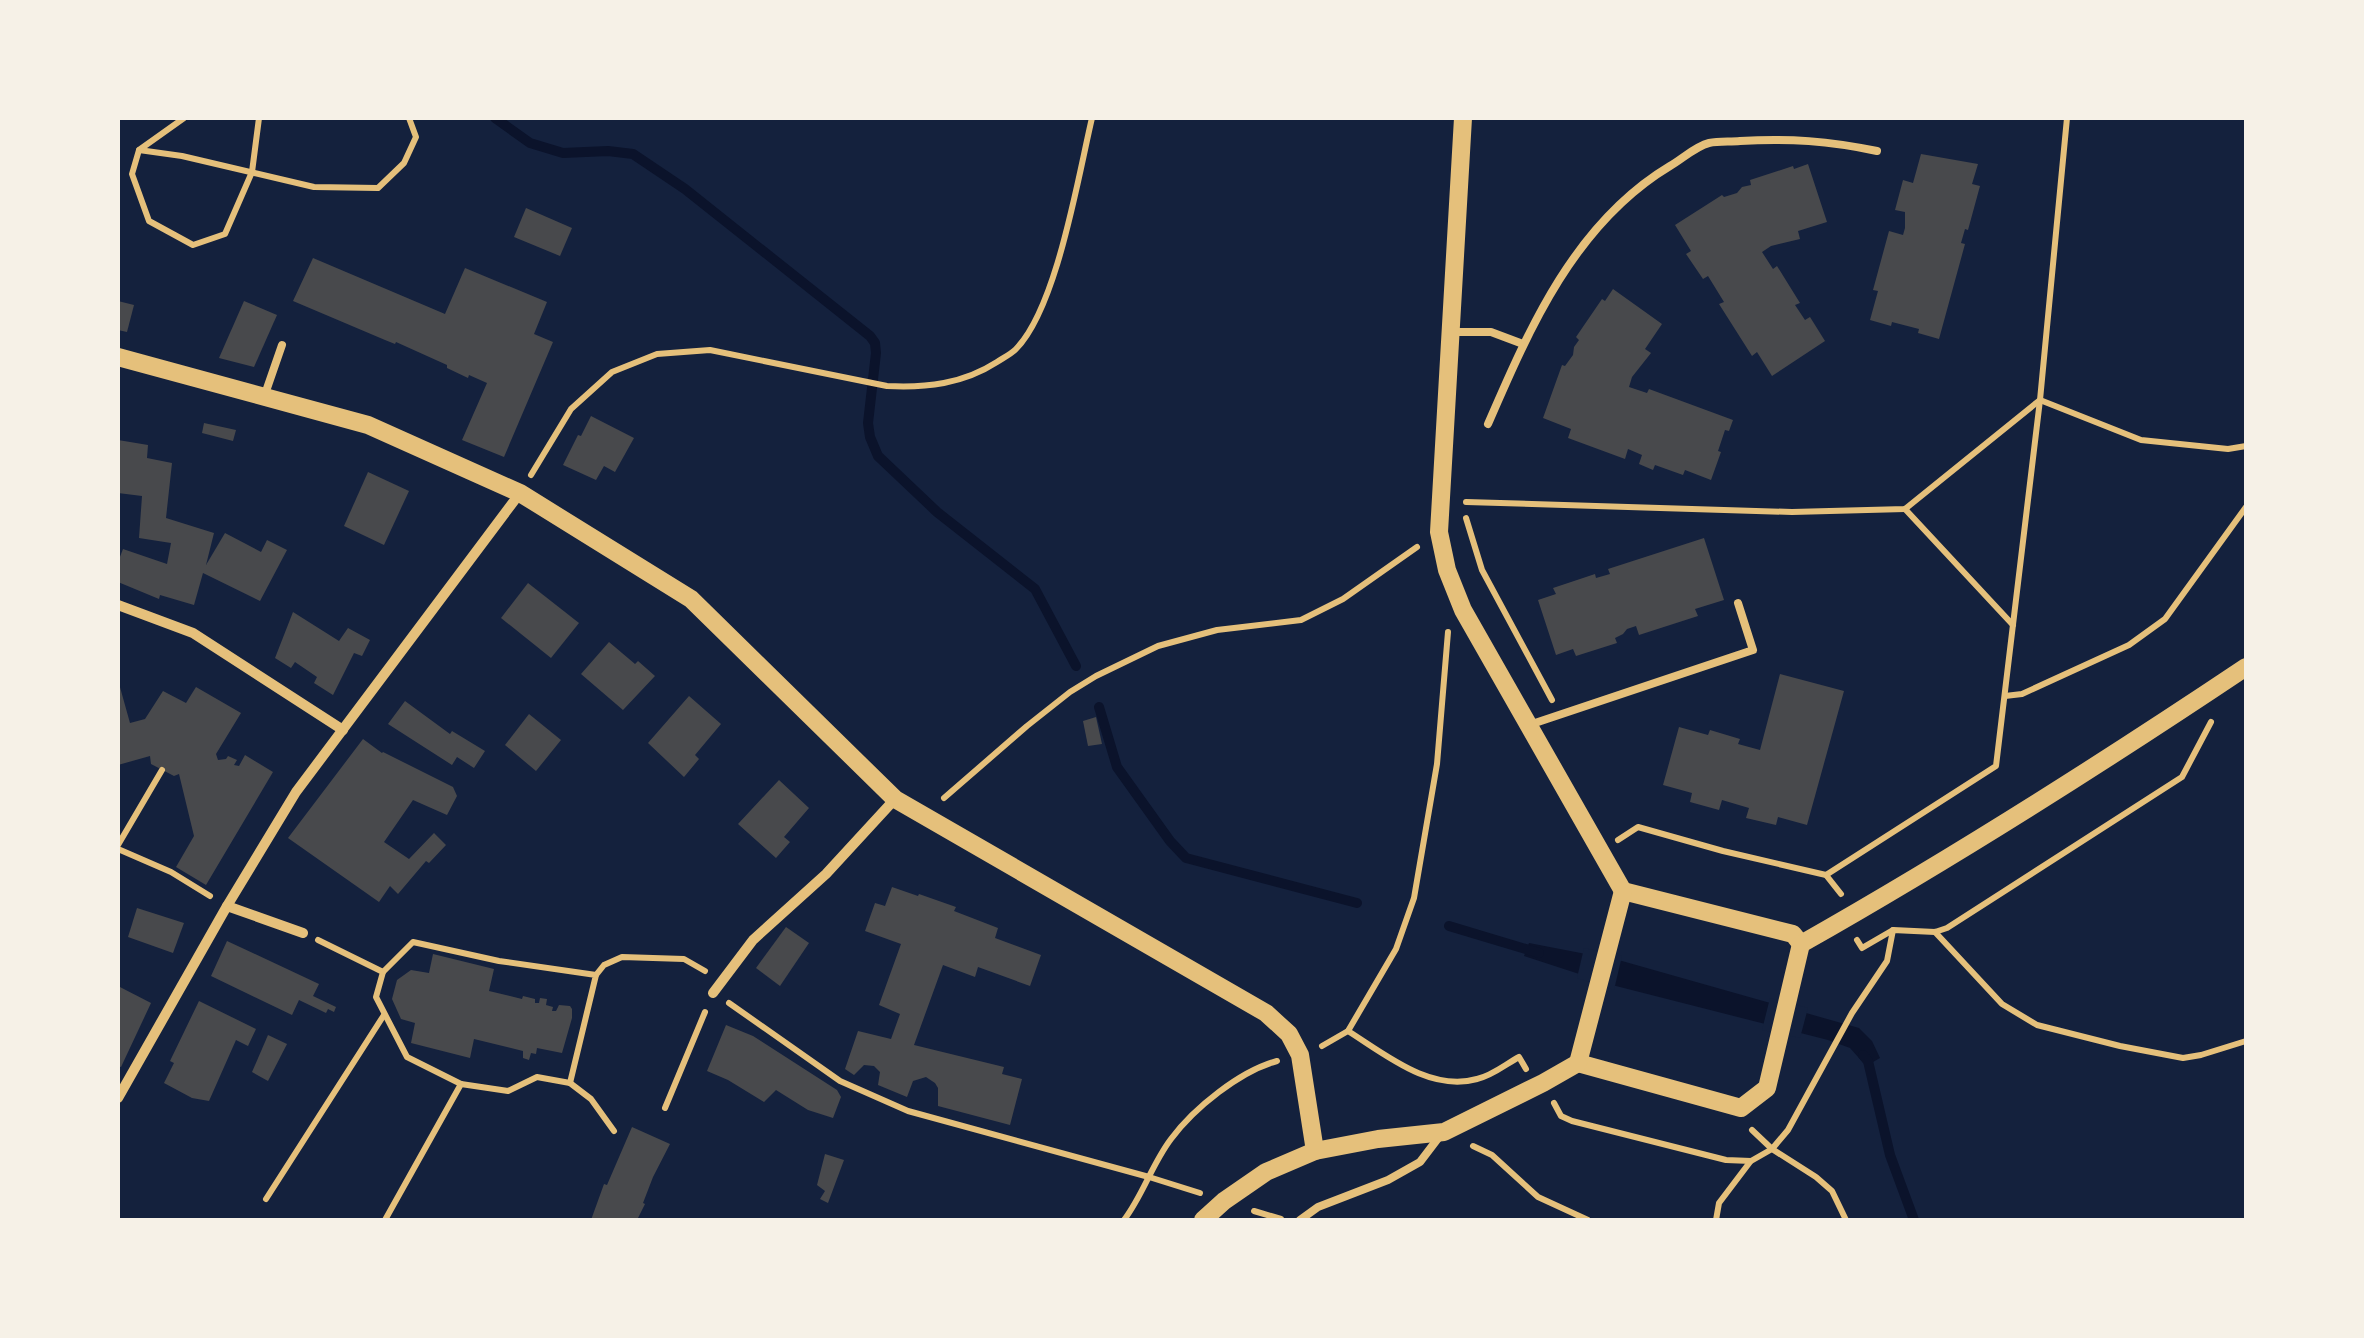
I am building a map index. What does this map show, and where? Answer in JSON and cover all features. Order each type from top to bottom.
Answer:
[{"type":"street","points":[[1463,118],[1439,532],[1447,570],[1462,610],[1622,891],[1578,1063]]},
{"type":"street","points":[[118,357],[368,425],[520,492],[692,600],[894,799],[1266,1013],[1290,1034],[1300,1056],[1316,1151]]},
{"type":"street","points":[[118,1098],[296,792],[520,492]]},
{"type":"street","points":[[118,605],[192,634],[343,730]]},
{"type":"street","points":[[1801,944],[2128,747],[2246,667]]},
{"type":"street","points":[[714,993],[752,940],[826,874],[894,799]]},
{"type":"street","points":[[1203,1220],[1266,1172],[1316,1151],[1444,1132],[1578,1063],[1741,1108],[1767,1088],[1801,944],[1794,934],[1622,891]]},
{"type":"street","points":[[227,906],[303,933]]},
{"type":"lane","points":[[1488,424],[1522,344],[1557,280],[1600,223],[1653,176],[1706,144],[1833,142],[1877,151]]},
{"type":"lane","points":[[1449,332],[1490,332],[1522,344]]},
{"type":"lane","points":[[264,397],[282,345]]},
{"type":"lane","points":[[1528,725],[1753,650],[1738,602]]},
{"type":"lane","points":[[1300,1220],[1318,1207],[1388,1180],[1420,1162],[1444,1132]]},
{"type":"path","points":[[184,118],[138,150],[132,174],[149,221],[192,245],[225,234],[252,172],[259,118]]},
{"type":"path","points":[[138,150],[182,156],[314,187],[378,188],[404,163],[416,137],[409,118]]},
{"type":"path","points":[[520,492],[571,408],[612,372],[657,354],[710,350],[887,386],[948,384],[987,369],[1016,350],[1039,315],[1063,243],[1092,118]]},
{"type":"path","points":[[1826,875],[1996,766],[2040,400],[2067,118]]},
{"type":"path","points":[[2040,400],[2141,440],[2228,449],[2246,446]]},
{"type":"path","points":[[1440,502],[1792,512],[1904,509],[2040,400]]},
{"type":"path","points":[[2005,696],[2022,694],[2129,644],[2165,620],[2246,507]]},
{"type":"path","points":[[1904,509],[2013,626]]},
{"type":"path","points":[[924,815],[1026,726],[1096,676],[1158,646],[1217,630],[1302,620],[1343,599],[1439,532]]},
{"type":"path","points":[[1462,610],[1447,634],[1438,764],[1414,898],[1396,950],[1348,1032],[1411,1070],[1447,1082],[1479,1079],[1519,1057],[1531,1080],[1543,1083],[1561,1116],[1572,1121],[1726,1160],[1751,1161]]},
{"type":"path","points":[[1600,852],[1638,827],[1826,875],[1856,913],[1846,923],[1862,948],[1893,930],[1936,932],[2182,778],[2209,724],[2224,714]]},
{"type":"path","points":[[162,770],[118,847],[202,891]]},
{"type":"path","points":[[1716,1220],[1719,1202],[1751,1161],[1772,1150],[1788,1130],[1852,1013],[1887,961],[1893,930]]},
{"type":"path","points":[[1936,932],[2002,1004],[2037,1025],[2183,1058],[2246,1042]]},
{"type":"path","points":[[303,933],[383,972]]},
{"type":"path","points":[[596,976],[413,942],[383,972],[376,997],[407,1058],[462,1084],[508,1091],[537,1077],[570,1083],[591,1100],[614,1131]]},
{"type":"path","points":[[570,1083],[596,976],[604,965],[622,957],[684,959],[705,972]]},
{"type":"path","points":[[665,1108],[714,993],[840,1081],[908,1110],[1150,1177],[1286,1220]]},
{"type":"path","points":[[266,1199],[384,1014]]},
{"type":"path","points":[[1124,1220],[1171,1139],[1202,1107],[1238,1079],[1272,1062],[1300,1056]]},
{"type":"path","points":[[385,1220],[462,1084]]},
{"type":"path","points":[[1444,1132],[1492,1155],[1538,1198],[1588,1220]]},
{"type":"path","points":[[1772,1150],[1832,1191],[1846,1220]]},
{"type":"water","points":[[1529,943],[1622,961],[1859,1028],[1872,1041],[1880,1058],[1866,1066],[1850,1048],[1828,1040],[1616,986],[1524,956]]},
{"type":"pier","points":[[1584,948],[1622,956],[1614,990],[1577,978]]},
{"type":"pier","points":[[1770,998],[1808,1008],[1800,1038],[1762,1030]]},
{"type":"building","points":[[1921,154],[1978,164],[1972,184],[1980,186],[1961,243],[1965,244],[1939,339],[1918,333],[1919,329],[1870,320],[1878,291],[1873,290],[1889,231],[1903,235],[1905,228],[1905,212],[1895,210],[1903,180],[1913,183]]},
{"type":"building","points":[[1808,164],[1827,222],[1798,231],[1800,239],[1762,252],[1773,269],[1777,266],[1800,303],[1795,305],[1805,320],[1810,317],[1825,341],[1772,376],[1757,352],[1752,356],[1719,304],[1724,302],[1708,276],[1703,279],[1686,254],[1691,251],[1675,225],[1722,195],[1751,185],[1750,180]]},
{"type":"building","points":[[526,208],[572,228],[560,256],[514,237]]},
{"type":"building","points":[[313,258],[445,314],[465,268],[547,302],[534,334],[553,342],[504,457],[462,440],[487,383],[293,301]]},
{"type":"building","points":[[1613,289],[1662,324],[1645,349],[1651,353],[1629,387],[1647,393],[1649,389],[1733,420],[1729,431],[1725,430],[1711,480],[1685,470],[1683,475],[1655,465],[1653,470],[1639,464],[1642,455],[1628,449],[1625,459],[1568,438],[1571,429],[1543,418],[1562,365],[1573,355],[1579,340],[1576,337]]},
{"type":"building","points":[[118,301],[134,305],[127,332],[118,330]]},
{"type":"building","points":[[244,301],[277,315],[254,367],[219,358]]},
{"type":"building","points":[[591,416],[634,438],[615,472],[604,466],[596,480],[563,465]]},
{"type":"building","points":[[204,423],[236,430],[233,441],[202,433]]},
{"type":"building","points":[[118,440],[148,445],[147,458],[172,463],[166,518],[214,533],[206,565],[225,533],[261,552],[267,540],[287,550],[260,601],[203,573],[194,605],[160,595],[159,599],[118,582],[123,549],[167,564],[171,543],[139,538],[142,496],[118,493]]},
{"type":"building","points":[[368,472],[409,491],[384,545],[344,526]]},
{"type":"building","points":[[1704,538],[1724,600],[1695,609],[1698,616],[1639,635],[1636,626],[1627,629],[1615,638],[1617,643],[1576,656],[1573,649],[1556,655],[1538,600],[1556,594],[1553,588],[1595,574],[1596,578],[1610,574],[1608,569]]},
{"type":"building","points":[[528,583],[579,623],[551,658],[501,618]]},
{"type":"building","points":[[293,612],[339,641],[348,628],[370,640],[362,656],[354,653],[333,695],[314,683],[317,677],[295,662],[291,668],[275,658]]},
{"type":"building","points":[[609,642],[655,676],[623,710],[581,674]]},
{"type":"building","points":[[1780,674],[1844,691],[1807,825],[1778,817],[1776,825],[1746,818],[1749,808],[1722,800],[1719,810],[1690,802],[1692,793],[1663,785],[1679,727],[1708,735],[1710,730],[1760,750]]},
{"type":"building","points":[[118,680],[130,723],[145,719],[163,691],[186,703],[196,687],[241,713],[216,754],[218,760],[228,756],[237,760],[234,765],[239,766],[245,755],[273,772],[206,885],[176,867],[194,836],[179,774],[174,776],[151,764],[150,756],[118,765]]},
{"type":"building","points":[[689,696],[721,724],[695,755],[699,759],[684,777],[648,743]]},
{"type":"building","points":[[405,701],[450,734],[452,731],[485,751],[474,768],[457,757],[452,765],[388,724]]},
{"type":"building","points":[[529,714],[561,740],[536,771],[505,745]]},
{"type":"building","points":[[1096,717],[1102,744],[1088,746],[1083,721]]},
{"type":"building","points":[[363,739],[382,753],[453,787],[457,796],[447,815],[413,800],[384,842],[409,859],[434,833],[446,845],[429,863],[426,861],[398,894],[390,886],[379,902],[288,838]]},
{"type":"building","points":[[779,780],[809,808],[784,837],[790,842],[776,858],[738,824]]},
{"type":"building","points":[[892,887],[956,907],[954,911],[998,928],[995,938],[1041,955],[1030,986],[978,967],[975,977],[943,965],[914,1045],[1004,1067],[1002,1074],[1022,1079],[1010,1125],[938,1106],[938,1088],[926,1077],[913,1081],[907,1097],[878,1085],[880,1072],[874,1066],[864,1065],[854,1075],[845,1069],[858,1031],[891,1039],[900,1014],[879,1005],[901,944],[865,931],[875,903],[885,906]]},
{"type":"building","points":[[137,908],[184,923],[173,953],[128,937]]},
{"type":"building","points":[[786,927],[809,943],[780,986],[756,968]]},
{"type":"building","points":[[227,941],[319,984],[313,996],[336,1007],[334,1012],[328,1009],[326,1013],[299,1000],[292,1015],[211,976]]},
{"type":"building","points":[[433,954],[494,969],[489,991],[535,999],[535,1003],[540,998],[547,999],[546,1005],[553,1007],[552,1011],[559,1005],[570,1006],[572,1018],[562,1053],[537,1048],[529,1060],[523,1058],[523,1051],[474,1039],[470,1058],[411,1043],[415,1023],[401,1019],[392,999],[397,980],[411,970],[429,973]]},
{"type":"building","points":[[118,986],[151,1003],[121,1067],[118,1066]]},
{"type":"building","points":[[199,1001],[256,1029],[248,1046],[236,1040],[209,1101],[192,1098],[164,1083],[174,1063],[170,1061]]},
{"type":"building","points":[[726,1025],[753,1036],[837,1090],[841,1097],[833,1118],[808,1110],[776,1090],[764,1102],[707,1071]]},
{"type":"building","points":[[268,1035],[287,1044],[268,1081],[252,1072]]},
{"type":"building","points":[[632,1127],[670,1144],[645,1204],[637,1220],[591,1220],[604,1184],[607,1185]]},
{"type":"building","points":[[825,1154],[844,1160],[828,1203],[820,1199],[825,1191],[817,1185]]},
{"type":"waterway","points":[[495,118],[530,143],[563,153],[633,154],[685,189],[870,336],[876,353],[868,423],[878,456],[937,512],[1035,589],[1076,666]]},
{"type":"waterway","points":[[1099,707],[1117,767],[1186,858],[1357,903]]},
{"type":"waterway","points":[[1449,926],[1539,953]]},
{"type":"waterway","points":[[1863,1055],[1868,1061],[1890,1155],[1914,1220]]}]
